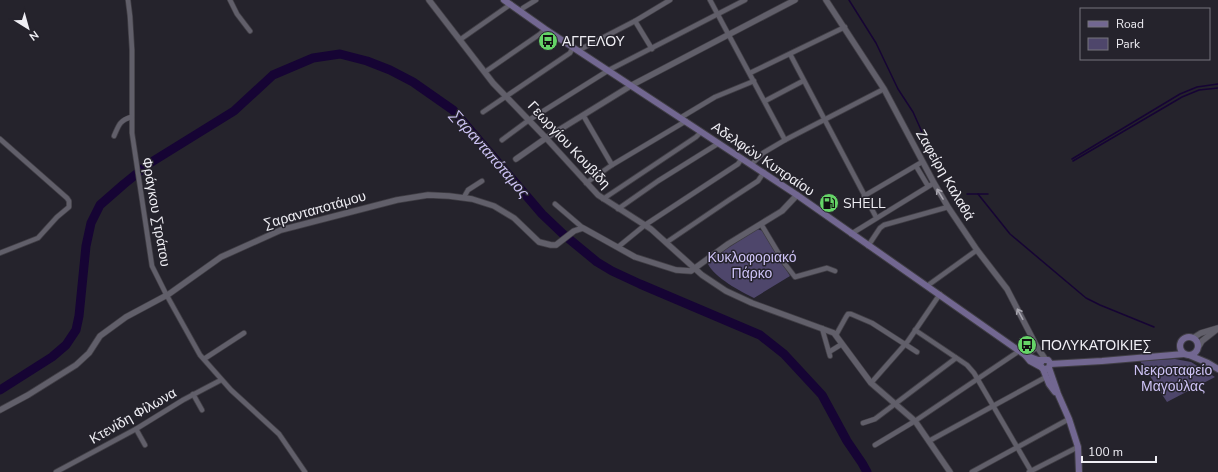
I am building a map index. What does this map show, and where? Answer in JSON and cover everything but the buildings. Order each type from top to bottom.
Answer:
[{"type":"main road","name":"Αδελφών Κυπραίου","points":[[504,0],[545,29],[580,50],[701,132],[764,172],[868,246],[940,294],[1019,351],[1045,365]]},
{"type":"main road","points":[[1160,356],[1171,354],[1186,337],[1194,338],[1208,363]]},
{"type":"main road","points":[[1180,345],[1181,350],[1187,354],[1218,369]]},
{"type":"main road","points":[[1045,365],[1187,354],[1196,352],[1198,347]]},
{"type":"main road","points":[[1045,365],[1046,377],[1052,388],[1058,394]]},
{"type":"main road","points":[[1045,365],[1069,419],[1078,446],[1079,472]]},
{"type":"street","name":"Φράγκου Στράτου","points":[[128,0],[132,50],[131,117],[136,165],[152,266],[196,348],[204,359],[239,398],[279,434],[305,472]]},
{"type":"street","points":[[230,0],[237,14],[250,31]]},
{"type":"street","name":"Γεωργίου Κουβίδη","points":[[429,0],[461,39],[485,72],[586,183],[618,209],[645,225],[667,242],[702,275],[726,291],[752,303],[834,333],[871,383],[915,421],[950,472]]},
{"type":"street","points":[[521,11],[523,8],[536,0]]},
{"type":"street","points":[[580,50],[635,21],[670,0]]},
{"type":"street","points":[[710,0],[785,140]]},
{"type":"street","points":[[502,140],[529,120],[609,70],[745,0]]},
{"type":"street","points":[[516,160],[546,138],[632,85],[795,0]]},
{"type":"street","name":"Ζαφείρη Καλαθά","points":[[826,0],[884,88],[922,162],[948,207],[977,250],[1007,290],[1045,365]]},
{"type":"street","points":[[461,39],[511,4]]},
{"type":"street","points":[[635,21],[652,49]]},
{"type":"street","points":[[750,73],[845,27]]},
{"type":"street","points":[[485,72],[545,29]]},
{"type":"street","points":[[483,112],[570,53],[573,47]]},
{"type":"street","points":[[790,54],[876,217]]},
{"type":"street","points":[[586,183],[715,97],[754,81]]},
{"type":"street","points":[[765,101],[803,81]]},
{"type":"street","points":[[751,164],[763,153],[785,140],[884,88]]},
{"type":"street","points":[[583,115],[612,165]]},
{"type":"street","points":[[114,136],[120,123],[124,119],[131,117]]},
{"type":"street","points":[[604,199],[696,137],[701,132]]},
{"type":"street","points":[[0,139],[67,198],[70,204],[69,207],[57,217],[38,238],[0,253]]},
{"type":"street","points":[[618,209],[658,181],[719,143]]},
{"type":"street","points":[[618,247],[645,225],[738,164],[742,158]]},
{"type":"street","points":[[864,196],[922,162]]},
{"type":"street","points":[[916,166],[928,186]]},
{"type":"street","points":[[667,242],[758,181],[764,172]]},
{"type":"street","points":[[464,197],[468,190],[482,181]]},
{"type":"street","points":[[851,234],[876,217],[934,183]]},
{"type":"street","name":"Σαρανταποτάμου","points":[[0,410],[28,395],[76,365],[89,353],[100,336],[126,317],[174,290],[221,257],[281,230],[397,200],[428,195],[464,197],[487,203],[501,209],[519,222],[540,242],[551,245],[556,244],[572,232],[583,228]]},
{"type":"street","points":[[555,204],[583,228],[635,257],[659,266],[680,271],[695,268],[728,244],[782,211],[797,195]]},
{"type":"street","points":[[868,246],[880,228],[884,225],[948,207]]},
{"type":"street","points":[[762,224],[785,264],[795,277],[827,268],[835,271]]},
{"type":"street","points":[[927,286],[977,250]]},
{"type":"street","points":[[871,383],[905,344],[940,294]]},
{"type":"street","points":[[836,335],[846,316],[851,314],[872,323],[918,352]]},
{"type":"street","points":[[822,328],[829,354],[842,344]]},
{"type":"street","points":[[1194,338],[1201,333],[1218,329]]},
{"type":"street","points":[[1198,347],[1202,340],[1218,329]]},
{"type":"street","points":[[915,330],[967,365],[978,379],[1030,472],[1078,446]]},
{"type":"street","points":[[204,359],[244,333]]},
{"type":"street","points":[[1025,355],[1037,347]]},
{"type":"street","points":[[875,445],[915,421],[1019,351]]},
{"type":"street","points":[[863,423],[875,419],[956,358]]},
{"type":"street","points":[[929,441],[1046,377]]},
{"type":"street","name":"Κτενίδη Φίλωνα","points":[[56,472],[136,429],[193,394],[222,380]]},
{"type":"street","points":[[193,394],[202,410]]},
{"type":"street","points":[[972,472],[1069,419]]},
{"type":"street","points":[[136,429],[145,445]]},
{"type":"green space","name":"Κυκλοφοριακό Πάρκο","points":[[757,229],[763,231],[790,276],[754,298],[722,279],[711,269],[708,264],[711,259]]},
{"type":"green space","name":"Νεκροταφείο Μαγούλας","points":[[1175,359],[1191,362],[1215,377],[1167,402],[1140,361]]},
{"type":"waterway","points":[[849,0],[876,43],[898,89],[913,112],[922,132]]},
{"type":"waterway","name":"Σαρανταπόταμος","points":[[0,390],[52,357],[66,345],[76,330],[79,316],[86,246],[91,223],[100,205],[150,163],[234,111],[273,75],[313,58],[340,54],[367,61],[390,70],[413,82],[453,110],[542,214],[563,234],[597,262],[640,284],[760,335],[784,354],[822,395],[847,441],[867,472]]},
{"type":"waterway","points":[[1072,159],[1180,94],[1197,87],[1218,84]]},
{"type":"waterway","points":[[1073,161],[1182,97],[1199,90],[1218,88]]},
{"type":"waterway","points":[[967,194],[988,194]]},
{"type":"waterway","points":[[978,194],[1010,234],[1086,298],[1154,327]]},
{"type":"place","name":"ΑΓΓΕΛΟΥ","points":[[548,41]]},
{"type":"place","name":"SHELL","points":[[829,203]]},
{"type":"place","name":"ΠΟΛΥΚΑΤΟΙΚΙΕΣ","points":[[1027,345]]}]
